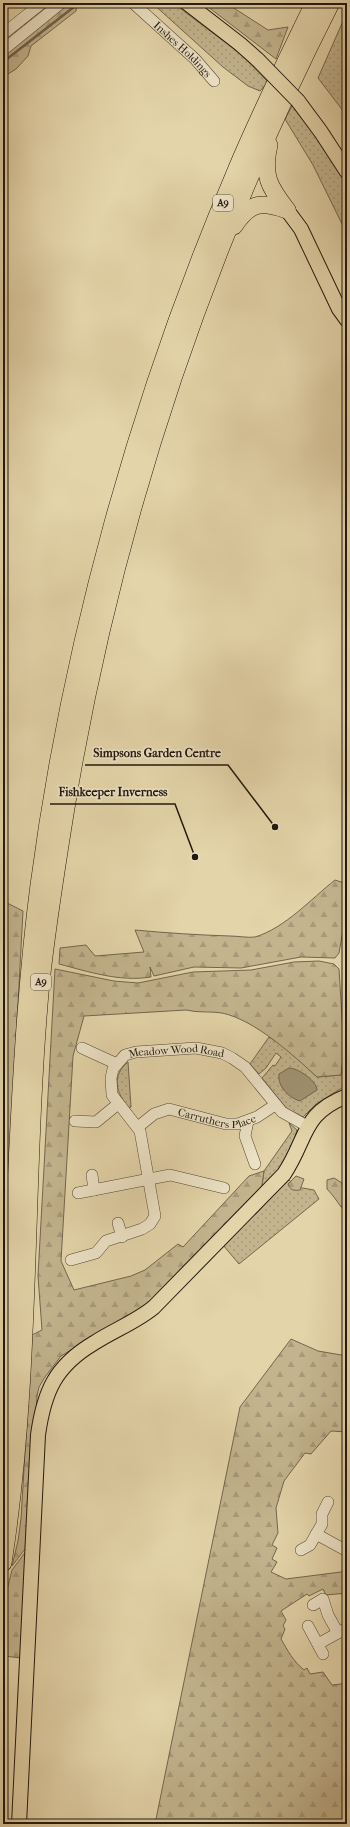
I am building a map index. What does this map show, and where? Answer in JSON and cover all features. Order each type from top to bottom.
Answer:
[{"type":"highway","name":"A9","points":[[3,1446],[20,1100],[28,991],[39,885],[74,680],[124,484],[178,320],[235,173],[314,3]]},
{"type":"highway","name":"A9","points":[[3,1563],[15,1471],[41,984],[53,886],[73,765],[101,626],[125,534],[160,412],[222,244],[257,158],[331,3]]},
{"type":"highway","name":"A9","points":[[278,112],[266,158],[266,175],[270,186],[287,210]]},
{"type":"highway","name":"A9","points":[[222,244],[240,218],[253,206],[267,204],[287,210]]},
{"type":"main road","points":[[187,3],[240,44],[258,60],[298,101],[321,132],[347,172]]},
{"type":"main road","points":[[287,210],[301,229],[339,309],[347,320]]},
{"type":"main road","points":[[19,1824],[38,1435],[42,1409],[50,1387],[63,1368],[77,1354],[94,1342],[141,1317],[215,1246],[284,1174],[295,1158],[307,1126],[315,1115],[327,1105],[347,1096]]},
{"type":"street","points":[[3,34],[42,3]]},
{"type":"street","points":[[3,50],[61,3]]},
{"type":"street","name":"Inshes Holdings","points":[[133,3],[195,59],[214,81]]},
{"type":"street","points":[[82,1048],[117,1064]]},
{"type":"street","name":"Meadow Wood Road","points":[[70,1260],[96,1253],[106,1241],[122,1237],[142,1229],[154,1220],[155,1211],[138,1127],[112,1095],[111,1078],[117,1064],[125,1056],[136,1052],[196,1048],[210,1050],[232,1058],[245,1067],[274,1105],[282,1112],[307,1126]]},
{"type":"street","points":[[75,1121],[96,1122],[118,1104]]},
{"type":"street","name":"Carruthers Place","points":[[138,1127],[154,1114],[169,1109],[226,1124],[238,1124],[248,1121],[274,1105]]},
{"type":"street","points":[[248,1121],[245,1136],[255,1164]]},
{"type":"street","points":[[92,1175],[94,1190]]},
{"type":"street","points":[[78,1193],[175,1175],[224,1188]]},
{"type":"street","points":[[118,1223],[122,1237]]},
{"type":"street","points":[[301,1550],[310,1545],[322,1524],[322,1514],[328,1502]]},
{"type":"street","points":[[316,1534],[347,1551]]},
{"type":"street","points":[[308,1626],[320,1649],[344,1631],[328,1615],[323,1599],[313,1605]]},
{"type":"green space","points":[[46,3],[77,3],[76,11],[31,46],[28,56],[16,69],[3,77],[3,38]]},
{"type":"green space","points":[[152,3],[173,3],[242,55],[268,82],[260,91],[248,86],[223,67]]},
{"type":"green space","points":[[203,3],[226,3],[268,30],[288,27],[276,59]]},
{"type":"green space","points":[[347,12],[347,116],[318,78]]},
{"type":"green space","points":[[292,106],[323,145],[344,178],[348,198],[347,234],[313,165],[285,119]]},
{"type":"green space","points":[[335,880],[347,884],[347,907],[339,953],[335,958],[301,957],[241,968],[194,967],[154,976],[150,967],[151,977],[139,978],[116,977],[93,973],[59,964],[60,948],[86,945],[95,956],[144,952],[135,930],[255,937],[266,933],[287,920]]},
{"type":"green space","points":[[3,901],[23,911],[3,1280]]},
{"type":"green space","points":[[319,961],[334,964],[339,969],[344,1049],[341,1075],[317,1077],[273,1039],[247,1023],[222,1013],[186,1010],[84,1016],[73,1056],[61,1261],[74,1290],[131,1276],[145,1270],[178,1244],[183,1247],[249,1176],[264,1171],[261,1192],[157,1298],[61,1356],[45,1377],[39,1387],[37,1396],[28,1545],[12,1566],[21,1519],[32,1335],[42,1330],[38,1276],[55,969],[114,981],[138,983],[193,972],[251,970],[294,962]]},
{"type":"green space","points":[[269,1037],[284,1046],[317,1077],[341,1075],[344,1049],[347,1065],[347,1080],[345,1086],[316,1104],[303,1117],[287,1109],[262,1078],[273,1065],[275,1066],[281,1057],[276,1053],[266,1068],[259,1074],[250,1064]]},
{"type":"green space","points":[[128,1062],[131,1107],[129,1108],[118,1091],[117,1085],[119,1073]]},
{"type":"green space","points":[[289,1123],[297,1130],[290,1155],[261,1192],[264,1171],[292,1131]]},
{"type":"green space","points":[[296,1176],[304,1179],[300,1190],[292,1190],[288,1184]]},
{"type":"green space","points":[[334,1178],[342,1183],[343,1193],[347,1198],[346,1207],[341,1207],[327,1189],[327,1180]]},
{"type":"green space","points":[[289,1180],[297,1187],[314,1190],[319,1199],[239,1264],[223,1245]]},
{"type":"green space","points":[[291,1339],[318,1351],[347,1356],[347,1432],[331,1431],[311,1454],[305,1453],[284,1481],[276,1508],[278,1533],[272,1545],[277,1548],[272,1559],[277,1562],[271,1572],[286,1579],[341,1572],[347,1568],[347,1593],[326,1595],[323,1589],[309,1596],[307,1594],[281,1611],[286,1620],[283,1626],[285,1629],[281,1639],[291,1656],[304,1670],[307,1668],[310,1674],[323,1672],[332,1685],[341,1684],[347,1680],[347,1824],[155,1824],[240,1407]]},
{"type":"green space","points":[[27,1550],[21,1658],[4,1656],[3,1659],[3,1606],[12,1570]]},
{"type":"shaded area","points":[[289,1068],[297,1070],[311,1079],[317,1090],[300,1101],[288,1094],[280,1083],[279,1074]]},
{"type":"waterway","points":[[3,62],[79,3]]},
{"type":"place","name":"Simpsons Garden Centre","points":[[275,827]]},
{"type":"place","name":"Fishkeeper Inverness","points":[[195,857]]}]
